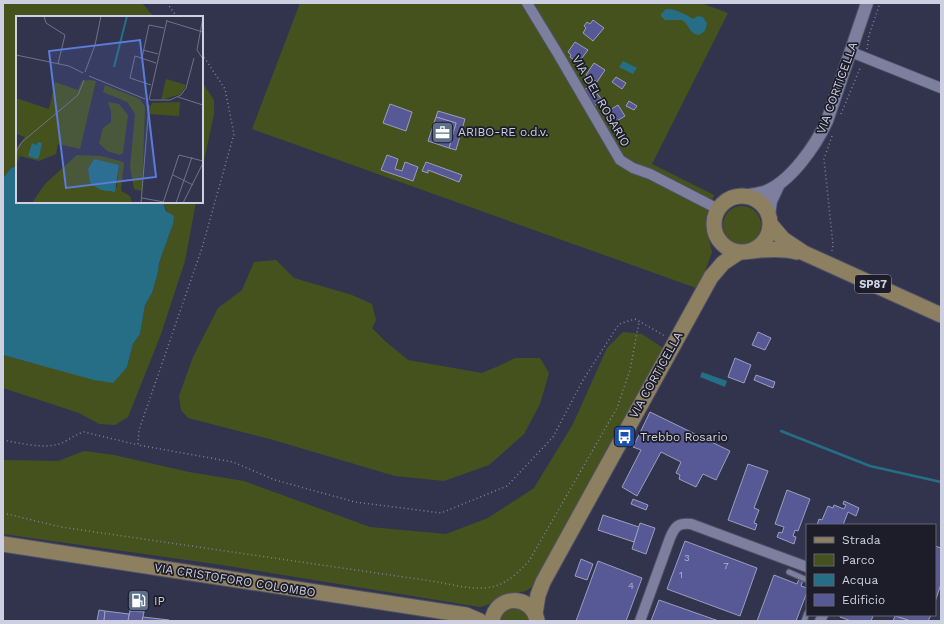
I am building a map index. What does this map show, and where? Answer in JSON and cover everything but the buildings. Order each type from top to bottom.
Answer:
[{"type":"main road","points":[[711,277],[718,250],[714,222],[718,209],[728,200],[734,197],[742,196],[756,199],[766,209],[770,220],[767,238],[758,248],[745,252],[726,248],[717,237]]},
{"type":"main road","name":"SP87","points":[[770,220],[783,239],[804,253],[941,315]]},
{"type":"main road","name":"SP87","points":[[745,252],[779,249],[804,253]]},
{"type":"main road","name":"VIA CORTICELLA","points":[[537,619],[538,595],[543,582],[711,277],[723,263],[745,252]]},
{"type":"main road","name":"VIA CRISTOFORO COLOMBO","points":[[3,544],[466,616],[480,621]]},
{"type":"main road","name":"VIA CRISTOFORO COLOMBO","points":[[466,616],[487,612],[495,615],[502,604],[530,593],[537,589],[543,582]]},
{"type":"main road","points":[[514,600],[529,605],[537,619]]},
{"type":"street","name":"VIA DEL ROSARIO","points":[[527,3],[620,160],[633,168],[650,174],[718,209]]},
{"type":"street","name":"VIA CORTICELLA","points":[[742,196],[764,192],[779,184],[805,158],[820,137],[827,121],[867,3]]},
{"type":"street","points":[[851,52],[941,88]]},
{"type":"street","name":"VIA CORTICELLA","points":[[770,220],[771,201],[779,184]]},
{"type":"street","points":[[640,621],[670,538],[674,529],[683,523],[691,524],[806,567]]},
{"type":"lane","points":[[789,572],[806,580]]},
{"type":"path","points":[[167,3],[176,16]]},
{"type":"path","points":[[840,117],[865,57],[869,35],[880,3]]},
{"type":"path","points":[[138,445],[139,430],[202,248],[234,134],[225,88],[203,55]]},
{"type":"path","points":[[832,251],[833,245],[824,159],[834,131]]},
{"type":"path","points":[[3,440],[43,446],[58,444],[84,432],[138,445],[233,462],[275,480],[355,502],[441,513],[507,486],[553,437],[583,380],[619,324],[635,319],[675,342]]},
{"type":"path","points":[[3,513],[61,527],[438,582],[460,587],[489,588],[502,584],[514,576],[529,562],[616,408],[630,370],[639,322]]},
{"type":"green space","points":[[3,3],[142,3],[153,16],[16,16],[16,166],[11,168],[3,178]]},
{"type":"green space","points":[[300,3],[701,3],[728,13],[652,164],[714,195],[706,217],[712,252],[699,289],[252,129]]},
{"type":"green space","points":[[203,84],[214,100],[214,114],[203,165]]},
{"type":"green space","points":[[163,203],[196,203],[185,261],[161,334],[128,417],[115,425],[99,424],[79,413],[3,388],[3,355],[36,364],[127,367],[133,344],[140,334],[145,305],[152,293],[159,263],[173,224]]},
{"type":"green space","points":[[742,206],[755,212],[761,225],[755,238],[742,244],[729,238],[723,225],[729,212]]},
{"type":"green space","points":[[276,260],[294,278],[352,295],[372,304],[376,320],[372,328],[408,360],[482,373],[515,358],[540,358],[549,373],[540,404],[524,434],[489,465],[444,481],[395,476],[270,439],[188,418],[181,410],[179,396],[193,357],[218,308],[242,290],[254,262]]},
{"type":"green space","points":[[623,332],[642,334],[666,350],[540,576],[532,587],[526,591],[510,594],[487,605],[480,607],[222,565],[3,534],[3,460],[58,461],[84,451],[114,455],[189,472],[244,481],[370,527],[446,534],[488,518],[534,488],[573,424],[607,348]]},
{"type":"green space","points":[[515,607],[524,612],[529,621],[498,621],[505,610]]},
{"type":"water","points":[[666,9],[677,11],[693,19],[698,16],[703,17],[707,23],[705,31],[699,35],[695,34],[682,20],[665,20],[661,14]]},
{"type":"water","points":[[623,61],[637,68],[633,74],[619,67]]},
{"type":"water","points":[[16,166],[16,203],[163,203],[166,211],[174,216],[173,224],[159,263],[152,293],[145,305],[140,334],[133,344],[127,367],[113,383],[94,380],[3,355],[3,178],[11,168]]},
{"type":"water","points":[[702,372],[727,381],[725,387],[700,377]]},
{"type":"waterway","points":[[781,431],[870,466],[941,482]]},
{"type":"place","name":"ARIBO-RE o.d.v.","points":[[442,132]]},
{"type":"place","name":"Trebbo Rosario","points":[[625,437]]},
{"type":"place","name":"IP","points":[[138,601]]}]
